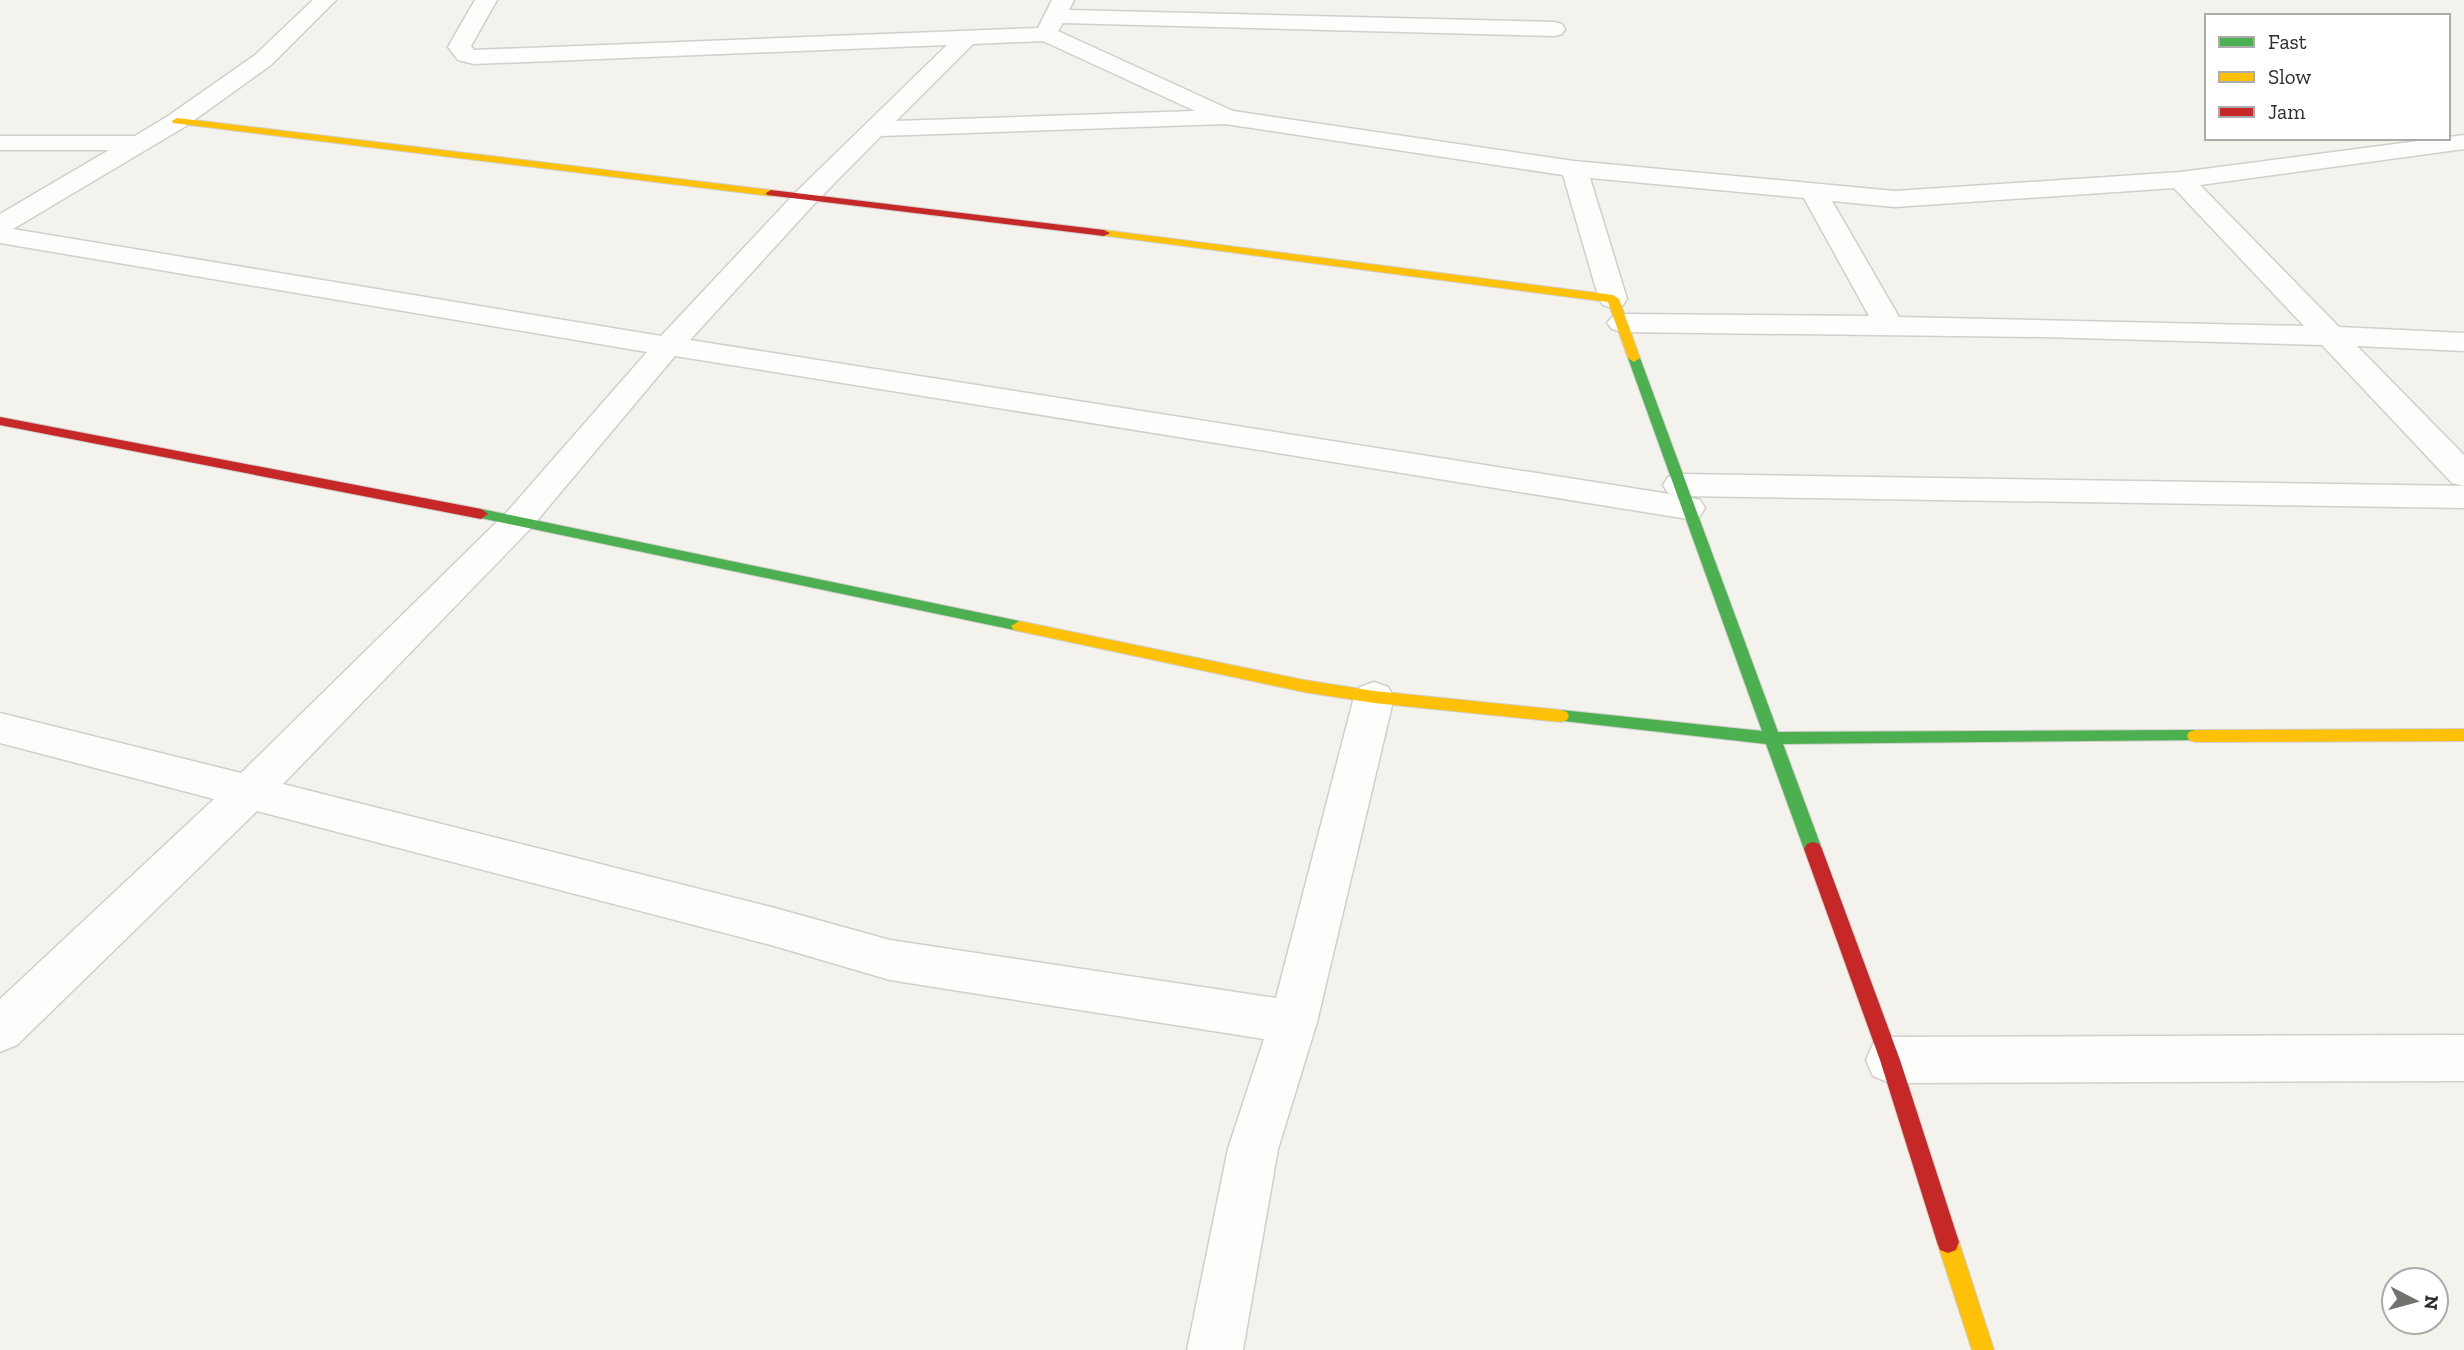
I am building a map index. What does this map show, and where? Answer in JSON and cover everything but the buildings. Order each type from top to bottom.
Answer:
[{"type":"street","points":[[0,225],[177,121],[263,61],[325,0]]},
{"type":"street","points":[[486,0],[459,47],[466,55],[474,57],[967,37],[1054,17],[1554,29]]},
{"type":"street","points":[[1054,17],[1227,117]]},
{"type":"street","points":[[0,1030],[248,792],[518,521],[668,346],[807,196],[967,37]]},
{"type":"street","points":[[874,129],[1227,117],[1574,169],[1895,199],[2181,180],[2464,142]]},
{"type":"street","points":[[177,121],[1214,246],[1618,311],[1889,325],[2329,334],[2464,342]]},
{"type":"street","points":[[0,143],[138,143]]},
{"type":"street","points":[[1574,169],[1618,311],[1890,1060],[1983,1350]]},
{"type":"street","points":[[2181,180],[2464,475]]},
{"type":"street","points":[[1814,191],[1889,325]]},
{"type":"street","points":[[0,235],[668,346],[1684,496],[2464,496]]},
{"type":"street","points":[[0,421],[518,521],[1304,686],[1374,697],[1771,738],[2464,735]]},
{"type":"street","points":[[1215,1350],[1253,1149],[1293,1022],[1374,697]]},
{"type":"street","points":[[0,728],[771,926],[890,960],[1293,1022]]},
{"type":"street","points":[[1890,1060],[2464,1058]]},
{"type":"traffic: fast","points":[[1634,358],[1813,849]]},
{"type":"traffic: fast","points":[[481,514],[1019,626]]},
{"type":"traffic: fast","points":[[1561,716],[1771,738],[2195,736]]},
{"type":"traffic: slow","points":[[177,121],[771,193]]},
{"type":"traffic: slow","points":[[1104,233],[1613,299],[1634,358]]},
{"type":"traffic: slow","points":[[1019,626],[1304,686],[1374,697],[1561,716]]},
{"type":"traffic: slow","points":[[2195,736],[2464,735]]},
{"type":"traffic: slow","points":[[1948,1242],[1983,1350]]},
{"type":"traffic: jam","points":[[771,193],[1104,233]]},
{"type":"traffic: jam","points":[[0,421],[481,514]]},
{"type":"traffic: jam","points":[[1813,849],[1890,1060],[1948,1242]]}]
